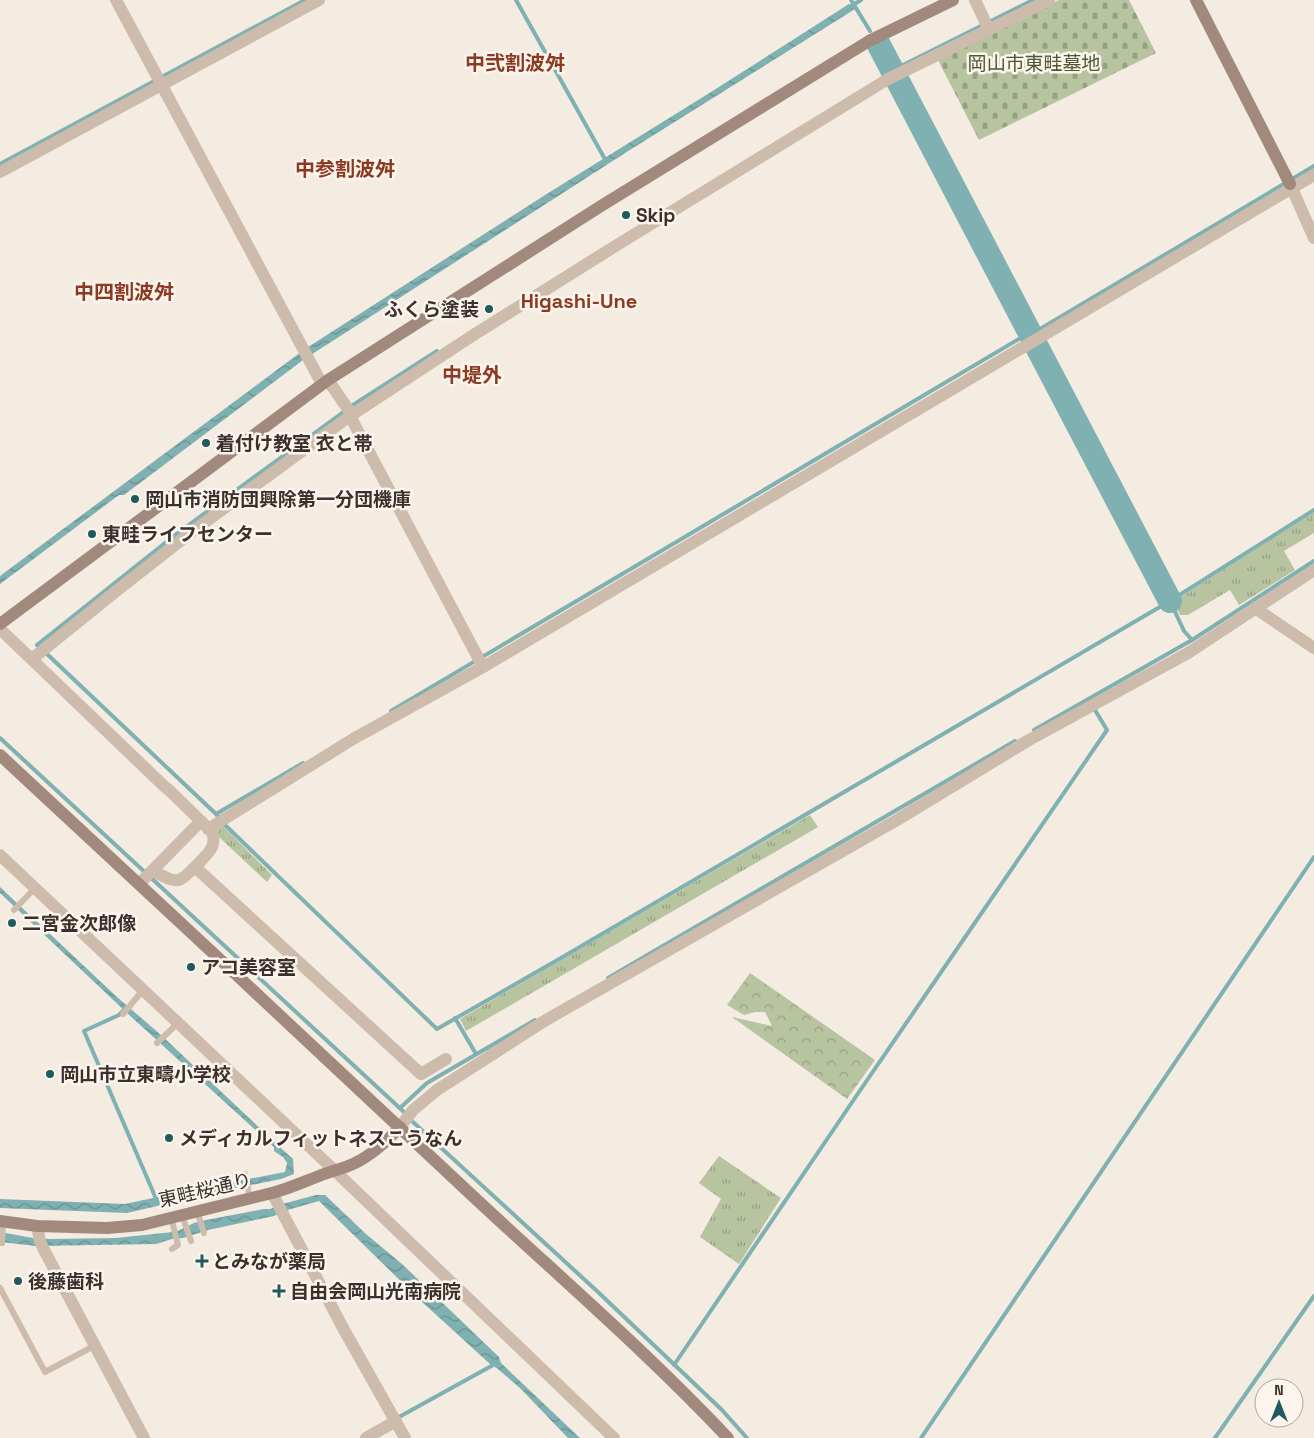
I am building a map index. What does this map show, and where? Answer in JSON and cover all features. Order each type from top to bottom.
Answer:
[{"type":"street","points":[[116,0],[305,353],[325,382],[350,412],[479,662]]},
{"type":"street","points":[[0,172],[159,81],[266,25],[319,0]]},
{"type":"street","points":[[0,624],[325,382],[609,200],[869,41],[953,0]]},
{"type":"street","points":[[974,0],[987,25]]},
{"type":"street","points":[[32,660],[189,534],[350,412],[617,245],[896,76],[987,25],[1050,0]]},
{"type":"street","points":[[1196,0],[1289,183],[1314,238]]},
{"type":"street","points":[[147,877],[213,823],[479,662],[1289,183],[1314,175]]},
{"type":"street","points":[[400,1127],[413,1110],[437,1090],[546,1020],[897,820],[1030,740],[1188,652],[1314,570]]},
{"type":"street","points":[[1255,608],[1314,648]]},
{"type":"street","points":[[0,629],[213,823],[214,838],[212,847],[180,880],[147,877]]},
{"type":"street","points":[[0,755],[147,877],[400,1127],[684,1392],[728,1438]]},
{"type":"street","points":[[0,855],[334,1170],[614,1438]]},
{"type":"street","points":[[195,866],[421,1074],[446,1060]]},
{"type":"street","name":"東畦桜通り","points":[[2,1225],[107,1228],[142,1225],[199,1216],[249,1194],[277,1203],[334,1170],[355,1164],[386,1141],[400,1127]]},
{"type":"street","points":[[277,1203],[343,1328],[405,1438]]},
{"type":"street","points":[[37,1226],[42,1244],[144,1438]]},
{"type":"street","points":[[366,1438],[396,1421]]},
{"type":"lane","points":[[14,910],[35,888]]},
{"type":"lane","points":[[123,1014],[144,990]]},
{"type":"lane","points":[[157,1043],[178,1023]]},
{"type":"lane","points":[[245,1174],[249,1194]]},
{"type":"lane","points":[[199,1216],[204,1233]]},
{"type":"lane","points":[[172,1249],[178,1245],[175,1231],[180,1219]]},
{"type":"lane","points":[[180,1219],[191,1239]]},
{"type":"lane","points":[[2,1225],[2,1243]]},
{"type":"lane","points":[[0,1288],[45,1372],[94,1346]]},
{"type":"green space","name":"岡山市東畦墓地","points":[[1059,0],[1129,0],[1156,53],[979,140],[938,60]]},
{"type":"green space","points":[[1314,512],[1314,533],[1284,551],[1295,570],[1239,605],[1230,590],[1188,615],[1180,615],[1177,608],[1179,598]]},
{"type":"green space","points":[[810,815],[818,827],[466,1031],[460,1019]]},
{"type":"green space","points":[[223,826],[272,875],[267,882],[219,837],[218,830]]},
{"type":"green space","points":[[750,973],[875,1060],[847,1099],[732,1017],[772,1026],[765,1012],[744,1015],[727,1005]]},
{"type":"green space","points":[[719,1156],[781,1198],[739,1264],[700,1237],[721,1199],[699,1183]]},
{"type":"water","points":[[849,4],[855,9],[625,153],[303,360],[124,495],[119,495],[0,584],[0,576],[305,349],[545,195]]},
{"type":"water","points":[[0,887],[293,1159],[294,1174],[281,1179],[127,1213],[0,1208],[0,1199],[125,1204],[285,1172],[287,1163],[283,1157],[274,1151],[274,1147],[127,1013],[0,893]]},
{"type":"water","points":[[316,1195],[325,1195],[366,1234],[402,1264],[499,1357],[501,1363],[580,1438],[568,1438],[521,1389],[490,1364],[421,1301],[319,1201],[284,1211],[274,1216],[208,1230],[156,1244],[36,1246],[0,1242],[0,1232],[50,1239],[116,1238],[173,1232],[194,1223],[270,1209]]},
{"type":"waterway","points":[[0,164],[305,0]]},
{"type":"waterway","points":[[516,0],[606,161]]},
{"type":"waterway","points":[[851,0],[870,31]]},
{"type":"waterway","points":[[848,8],[861,0]]},
{"type":"waterway","points":[[885,74],[1033,0]]},
{"type":"waterway","points":[[879,45],[1032,337]]},
{"type":"waterway","points":[[1030,335],[1314,166]]},
{"type":"waterway","points":[[391,711],[1029,333]]},
{"type":"waterway","points":[[1037,347],[1170,601]]},
{"type":"waterway","points":[[40,648],[37,645],[175,535],[353,405],[437,351]]},
{"type":"waterway","points":[[47,654],[216,814],[225,825],[437,1029],[1170,601],[1314,510]]},
{"type":"waterway","points":[[1034,730],[1192,640],[1314,561]]},
{"type":"waterway","points":[[1170,601],[1184,631],[1192,640]]},
{"type":"waterway","points":[[674,1365],[1107,730],[1095,710]]},
{"type":"waterway","points":[[0,738],[404,1112]]},
{"type":"waterway","points":[[608,978],[1015,741]]},
{"type":"waterway","points":[[216,814],[303,763]]},
{"type":"waterway","points":[[921,1438],[1314,857]]},
{"type":"waterway","points":[[124,1010],[119,1015],[84,1031],[157,1201]]},
{"type":"waterway","points":[[455,1018],[476,1054]]},
{"type":"waterway","points":[[400,1108],[427,1083],[535,1020]]},
{"type":"waterway","points":[[413,1122],[598,1292],[722,1410],[747,1438]]},
{"type":"waterway","points":[[1215,1438],[1314,1296]]},
{"type":"waterway","points":[[399,1417],[495,1364]]},
{"type":"place","name":"Skip","points":[[626,215]]},
{"type":"place","name":"ふくら塗装","points":[[489,309]]},
{"type":"place","name":"着付け教室 衣と帯","points":[[206,443]]},
{"type":"place","name":"岡山市消防団興除第一分団機庫","points":[[135,499]]},
{"type":"place","name":"東畦ライフセンター","points":[[92,534]]},
{"type":"place","name":"二宮金次郎像","points":[[12,923]]},
{"type":"place","name":"アコ美容室","points":[[191,967]]},
{"type":"place","name":"岡山市立東疇小学校","points":[[50,1074]]},
{"type":"place","name":"メディカルフィットネスこうなん","points":[[169,1138]]},
{"type":"place","name":"とみなが薬局","points":[[202,1261]]},
{"type":"place","name":"後藤歯科","points":[[18,1281]]},
{"type":"place","name":"自由会岡山光南病院","points":[[279,1291]]},
{"type":"district","name":"中弐割波舛","points":[[515,63]]},
{"type":"district","name":"中参割波舛","points":[[345,169]]},
{"type":"district","name":"中四割波舛","points":[[124,292]]},
{"type":"district","name":"Higashi-Une","points":[[579,301]]},
{"type":"district","name":"中堤外","points":[[472,375]]}]
